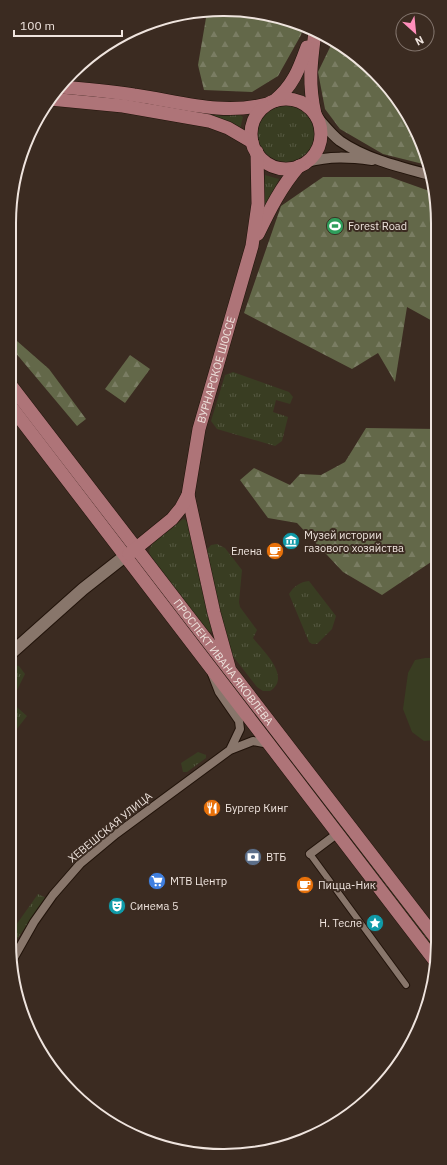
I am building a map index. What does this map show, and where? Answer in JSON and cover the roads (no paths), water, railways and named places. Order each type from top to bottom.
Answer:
[{"type":"main road","points":[[254,147],[251,131],[253,120],[258,112],[290,86],[298,72],[312,36]]},
{"type":"main road","points":[[67,87],[209,121],[228,128],[254,147],[264,161],[279,168],[288,169],[303,164],[315,156],[320,144],[321,128],[311,98],[309,74],[313,36]]},
{"type":"main road","points":[[58,99],[115,99],[223,110],[252,108],[270,102],[294,99],[309,107],[317,116]]},
{"type":"main road","name":"ВУРНАРСКОЕ ШОССЕ","points":[[188,495],[199,430],[252,246],[258,204],[254,147]]},
{"type":"main road","name":"ВУРНАРСКОЕ ШОССЕ","points":[[252,246],[275,199],[286,181],[303,164]]},
{"type":"main road","name":"ПРОСПЕКТ ИВАНА ЯКОВЛЕВА","points":[[16,394],[130,552],[210,667],[431,954]]},
{"type":"main road","name":"ПРОСПЕКТ ИВАНА ЯКОВЛЕВА","points":[[16,413],[231,672],[431,932]]},
{"type":"main road","points":[[16,646],[83,589],[172,519],[182,508],[188,495]]},
{"type":"main road","points":[[188,495],[214,613],[231,672]]},
{"type":"street","points":[[317,116],[340,141],[384,162],[425,174]]},
{"type":"street","points":[[303,164],[322,158],[342,156],[384,162]]},
{"type":"street","points":[[210,667],[219,692],[239,721],[240,729],[230,750]]},
{"type":"street","points":[[230,750],[253,741],[270,744]]},
{"type":"street","name":"ХЕВЕШСКАЯ УЛИЦА","points":[[16,954],[34,922],[62,883],[75,869],[116,834],[230,750]]},
{"type":"street","points":[[338,833],[310,854],[406,985]]},
{"type":"place","name":"Forest Road","points":[[335,226]]},
{"type":"place","name":"Музей истории газового хозяйства","points":[[291,541]]},
{"type":"place","name":"Елена","points":[[275,551]]},
{"type":"place","name":"Бургер Кинг","points":[[212,808]]},
{"type":"place","name":"ВТБ","points":[[253,857]]},
{"type":"place","name":"МТВ Центр","points":[[157,881]]},
{"type":"place","name":"Пицца-Ник","points":[[305,885]]},
{"type":"place","name":"Синема 5","points":[[117,906]]},
{"type":"place","name":"Н. Тесле","points":[[375,923]]}]
